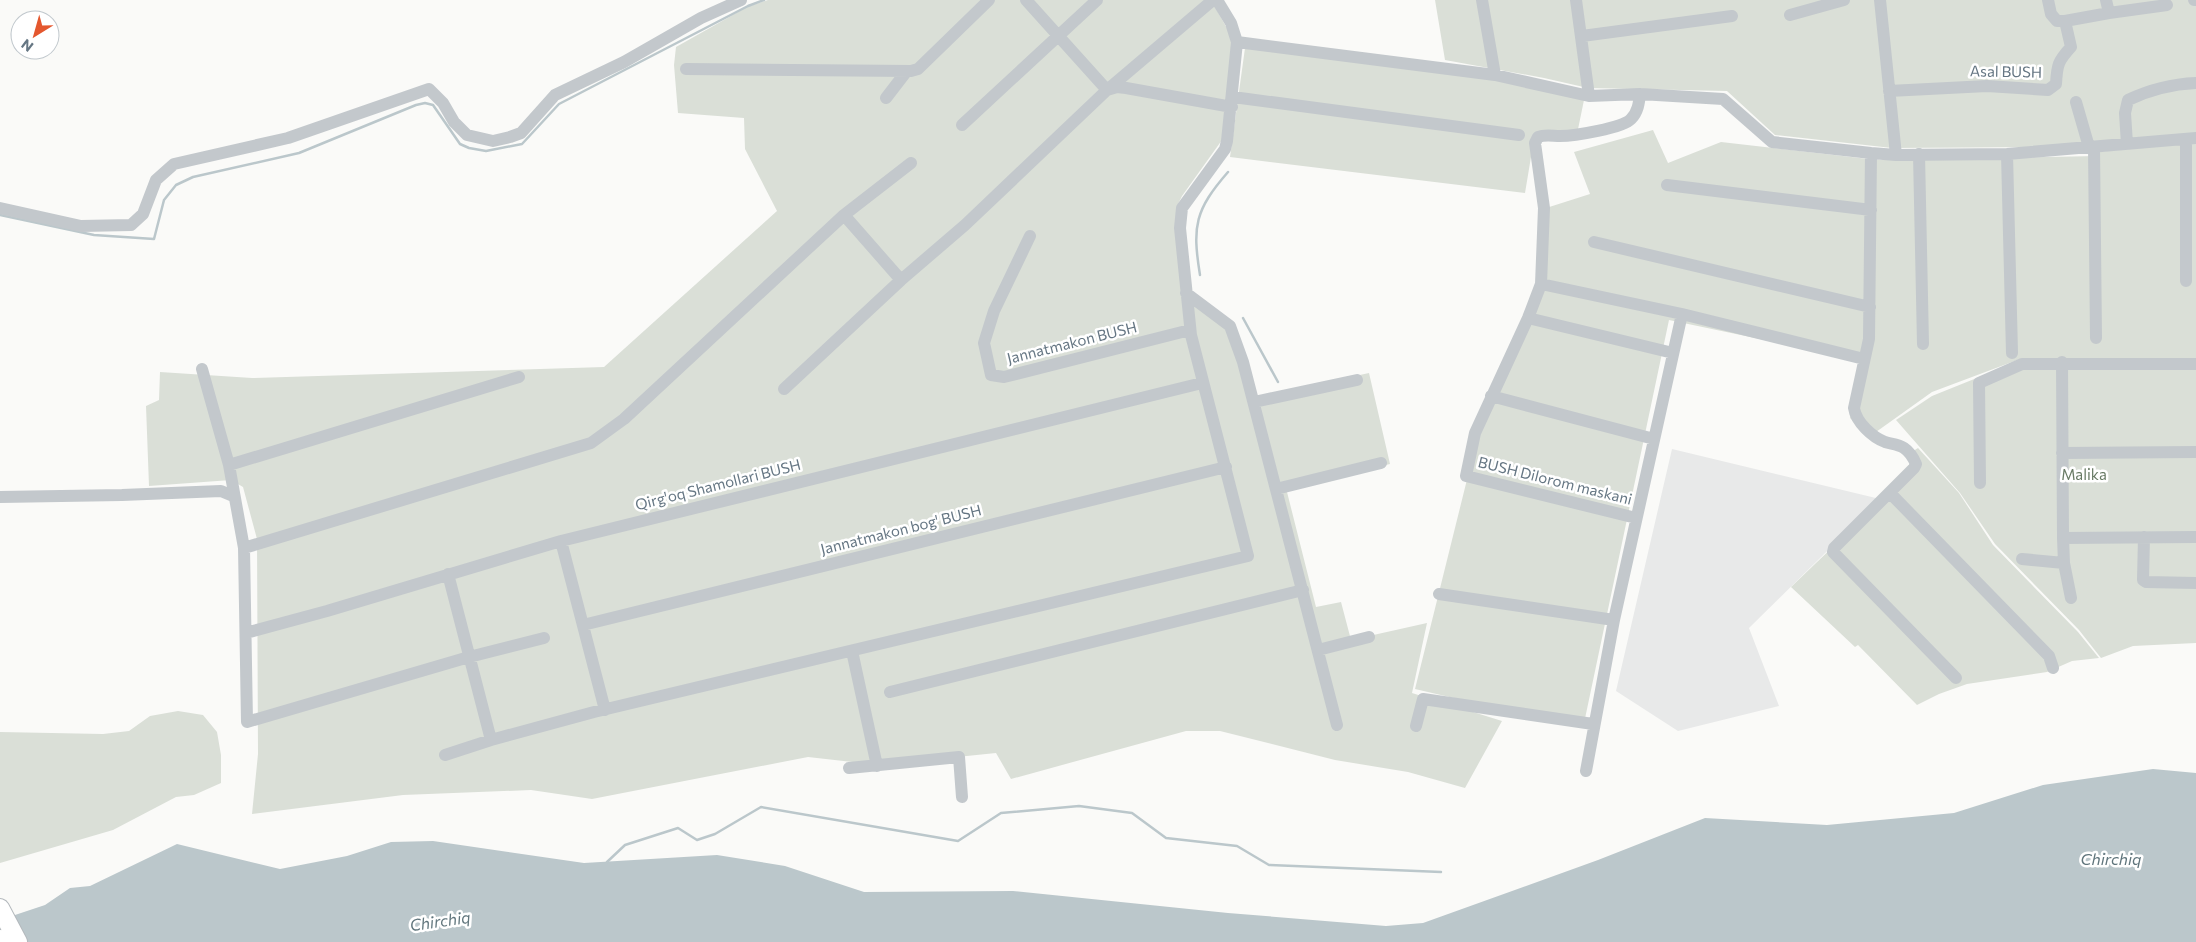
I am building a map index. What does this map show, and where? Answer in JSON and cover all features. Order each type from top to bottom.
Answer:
[{"type":"highway","points":[[0,908],[18,942]]},
{"type":"street","points":[[0,208],[81,226],[131,225],[142,214],[156,180],[174,164],[288,138],[429,90],[443,103],[454,122],[467,135],[493,141],[510,137],[521,133],[555,95],[624,62],[701,18],[741,0]]},
{"type":"street","points":[[686,69],[906,72],[918,69],[989,0]]},
{"type":"street","points":[[1026,0],[1107,90]]},
{"type":"street","points":[[962,125],[1058,34],[1097,0]]},
{"type":"street","points":[[784,389],[901,280],[965,225],[1107,90],[1213,0]]},
{"type":"street","points":[[445,755],[491,740],[605,710],[1248,556],[1226,466],[1202,383],[1190,330],[1180,228],[1182,208],[1225,149],[1232,102],[1237,42],[1231,23],[1217,0]]},
{"type":"street","points":[[1482,0],[1495,76]]},
{"type":"street","points":[[1576,0],[1589,96]]},
{"type":"street","points":[[1790,15],[1844,0]]},
{"type":"street","points":[[1880,0],[1896,155]]},
{"type":"street","points":[[2048,0],[2050,14],[2056,21],[2065,21],[2107,6],[2166,5]]},
{"type":"street","points":[[1582,36],[1732,16]]},
{"type":"street","name":"Asal BUSH","points":[[1889,91],[1987,86],[2048,90],[2056,84],[2057,66],[2060,58],[2071,47],[2065,21]]},
{"type":"street","points":[[1237,42],[1495,76],[1589,96],[1640,94],[1723,99],[1772,142],[1871,153],[1896,155],[2008,154],[2191,139],[2186,281]]},
{"type":"street","points":[[886,98],[906,72]]},
{"type":"street","points":[[2127,144],[2125,113],[2128,100],[2140,94],[2173,85],[2196,83]]},
{"type":"street","points":[[1107,90],[1117,87],[1232,102],[1519,134]]},
{"type":"street","points":[[1640,94],[1638,108],[1632,119],[1620,126],[1563,136],[1542,135],[1538,137],[1535,143],[1544,208],[1541,284],[1528,318],[1491,396],[1654,439]]},
{"type":"street","points":[[2076,102],[2091,147],[2096,338]]},
{"type":"street","points":[[1871,153],[1869,346],[1864,358],[1854,408],[1855,414],[1865,428],[1883,442],[1902,447],[1910,453],[1916,464],[1890,493],[1834,548],[1833,552],[1956,678]]},
{"type":"street","points":[[1918,154],[1923,344]]},
{"type":"street","points":[[2008,154],[2012,353]]},
{"type":"street","points":[[244,548],[591,443],[624,419],[844,215],[911,163]]},
{"type":"street","points":[[1667,186],[1871,210]]},
{"type":"street","points":[[844,215],[901,280]]},
{"type":"street","name":"Jannatmakon BUSH","points":[[1030,236],[994,311],[984,344],[991,375],[1004,377],[1190,330]]},
{"type":"street","points":[[1594,242],[1870,307]]},
{"type":"street","points":[[1541,284],[1682,314],[1864,358]]},
{"type":"street","points":[[1186,293],[1230,326],[1254,402],[1337,725]]},
{"type":"street","points":[[1586,771],[1593,724],[1614,620],[1682,314]]},
{"type":"street","points":[[1528,318],[1673,353]]},
{"type":"street","points":[[1980,483],[1979,383],[2022,364],[2062,362],[2196,364]]},
{"type":"street","points":[[2062,362],[2063,538],[2064,563],[2071,598]]},
{"type":"street","points":[[202,369],[229,465],[233,496],[244,548],[247,722],[469,656],[544,638]]},
{"type":"street","points":[[229,465],[519,377]]},
{"type":"street","points":[[1254,402],[1357,380]]},
{"type":"street","name":"Qirg'oq Shamollari BUSH","points":[[246,633],[561,541],[1202,383]]},
{"type":"street","name":"BUSH Dilorom maskani","points":[[1491,396],[1474,433],[1466,476],[1636,518]]},
{"type":"street","points":[[2062,453],[2196,452]]},
{"type":"street","points":[[1276,489],[1381,463]]},
{"type":"street","name":"Jannatmakon bog' BUSH","points":[[583,625],[1226,466]]},
{"type":"street","points":[[0,497],[107,496],[221,490],[233,496]]},
{"type":"street","points":[[1890,493],[2049,656],[2052,668]]},
{"type":"street","points":[[2144,537],[2143,580],[2146,582],[2196,583]]},
{"type":"street","points":[[2063,538],[2196,537]]},
{"type":"street","points":[[561,541],[605,710]]},
{"type":"street","points":[[2022,559],[2064,563]]},
{"type":"street","points":[[448,574],[491,740]]},
{"type":"street","points":[[890,692],[1303,590]]},
{"type":"street","points":[[1439,594],[1614,620]]},
{"type":"street","points":[[1318,650],[1369,637]]},
{"type":"street","points":[[852,652],[877,766]]},
{"type":"street","points":[[1416,726],[1423,698],[1593,724]]},
{"type":"street","points":[[849,768],[959,757],[962,797]]},
{"type":"shaded area","points":[[1672,449],[1880,499],[1749,628],[1779,706],[1678,731],[1616,691]]},
{"type":"green space","points":[[768,0],[1211,0],[1233,39],[1222,140],[1182,196],[1177,206],[1187,294],[1228,327],[1254,398],[1369,373],[1390,464],[1286,488],[1316,607],[1341,602],[1351,640],[1427,623],[1412,693],[1502,721],[1465,788],[1408,772],[1335,760],[1220,731],[1186,731],[1011,779],[996,753],[879,765],[808,757],[592,799],[531,790],[403,795],[252,814],[258,754],[257,539],[243,487],[231,480],[149,486],[146,406],[159,400],[160,372],[252,378],[604,367],[777,211],[745,149],[744,118],[678,113],[674,65],[676,47],[747,7]]},
{"type":"green space","points":[[1435,0],[2196,0],[2196,133],[2034,147],[1892,148],[1775,135],[1727,91],[1588,88],[1445,60]]},
{"type":"green space","points":[[1245,48],[1505,81],[1584,100],[1576,139],[1534,139],[1525,193],[1230,157]]},
{"type":"green space","points":[[1653,130],[1668,163],[1721,142],[1877,160],[2097,156],[2096,152],[2196,143],[2196,360],[2020,359],[1932,392],[1869,437],[1850,418],[1864,361],[1669,320],[1583,728],[1415,689],[1487,399],[1540,288],[1543,209],[1590,194],[1574,152]]},
{"type":"green space","name":"Malika","points":[[2019,361],[2196,365],[2196,643],[2133,646],[2101,658],[2079,630],[1995,544],[1960,493],[1896,420],[1932,396]]},
{"type":"green space","points":[[1918,448],[1959,493],[1993,545],[2078,632],[2099,658],[2072,661],[2047,672],[1967,684],[1939,694],[1917,705],[1858,645],[1855,647],[1791,587],[1917,466],[1910,453]]},
{"type":"green space","points":[[178,711],[203,715],[217,732],[221,755],[221,783],[194,795],[176,797],[113,830],[0,863],[0,732],[103,734],[129,731],[150,716]]},
{"type":"water","name":"Chirchiq","points":[[2153,769],[2196,773],[2196,942],[0,942],[0,920],[45,905],[70,888],[90,886],[177,844],[280,869],[347,856],[391,842],[433,841],[584,863],[717,855],[785,866],[864,892],[1013,891],[1228,913],[1386,926],[1423,923],[1598,860],[1705,818],[1827,825],[1954,813],[2043,785]]},
{"type":"waterway","points":[[0,215],[94,235],[154,239],[164,200],[176,185],[193,177],[299,153],[425,103],[433,105],[460,144],[469,148],[486,151],[522,144],[559,104],[748,6],[764,0]]},
{"type":"waterway","points":[[1200,275],[1196,244],[1199,219],[1209,197],[1228,172]]},
{"type":"waterway","points":[[1243,318],[1278,382]]},
{"type":"waterway","points":[[607,862],[625,845],[678,828],[697,840],[715,834],[761,807],[958,841],[1001,813],[1079,806],[1132,813],[1166,838],[1237,846],[1269,865],[1441,872]]}]
